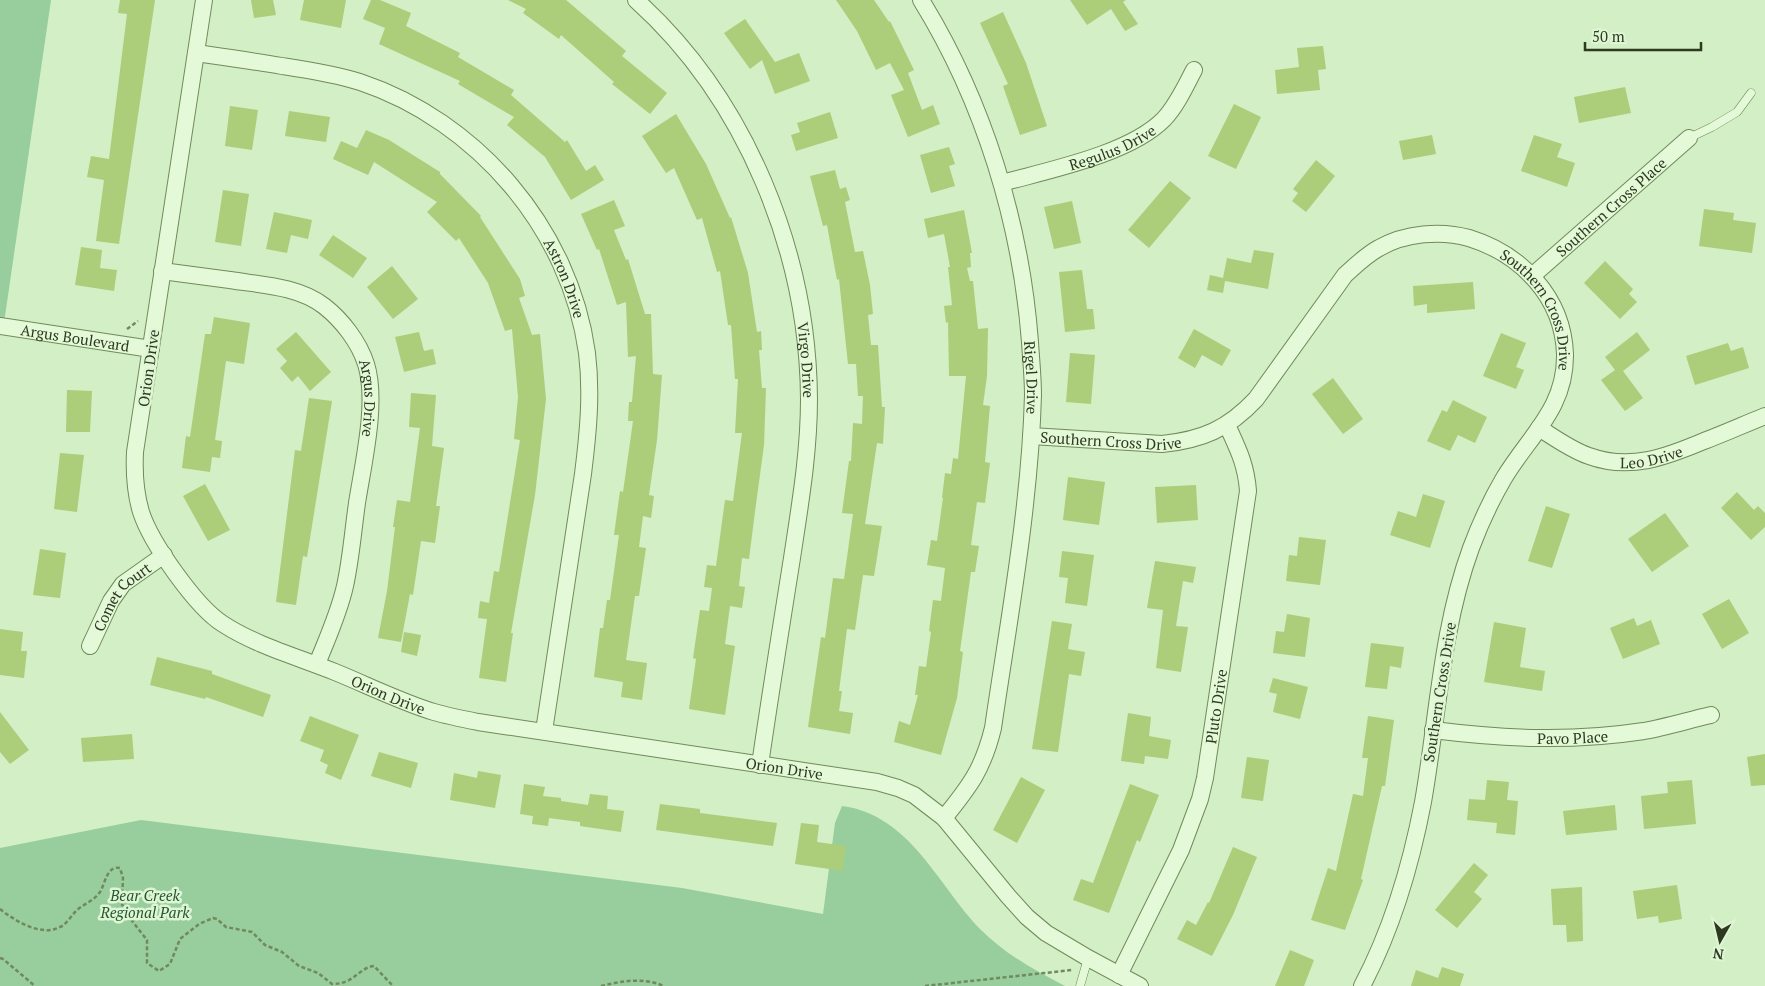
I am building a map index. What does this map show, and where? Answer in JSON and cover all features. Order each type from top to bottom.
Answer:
[{"type":"street","name":"Orion Drive","points":[[204,0],[135,452],[134,475],[136,494],[142,514],[164,555],[196,600],[224,625],[276,649],[432,711],[478,722],[877,782],[914,795],[944,818],[1027,917],[1046,932],[1088,958],[1140,986]]},
{"type":"street","name":"Virgo Drive","points":[[636,0],[675,40],[692,61],[720,99],[740,131],[757,166],[785,241],[796,283],[804,328],[809,398],[805,472],[760,765]]},
{"type":"street","name":"Rigel Drive","points":[[921,0],[955,62],[976,110],[1002,183],[1022,272],[1028,310],[1033,392],[1026,494],[993,728],[988,750],[970,785],[944,818]]},
{"type":"street","name":"Astron Drive","points":[[196,53],[320,72],[360,82],[426,112],[453,130],[500,172],[537,220],[555,254],[572,294],[581,324],[586,352],[590,404],[583,474],[544,731]]},
{"type":"street","name":"Regulus Drive","points":[[1002,183],[1086,159],[1132,142],[1150,132],[1178,102],[1194,70]]},
{"type":"street","name":"Southern Cross Place","points":[[1532,276],[1689,138]]},
{"type":"street","name":"Southern Cross Drive","points":[[1031,436],[1162,444],[1180,442],[1213,433],[1242,414],[1256,399],[1345,275],[1361,260],[1380,247],[1400,239],[1439,234],[1459,236],[1499,249],[1532,276],[1546,294],[1562,330],[1565,369],[1561,387],[1553,407],[1505,476],[1488,507],[1466,563],[1451,615],[1423,800],[1406,871],[1382,943],[1362,986]]},
{"type":"street","name":"Argus Drive","points":[[162,271],[262,284],[309,297],[324,306],[338,320],[359,349],[366,364],[370,382],[370,417],[345,586],[337,615],[317,664]]},
{"type":"street","name":"Argus Boulevard","points":[[0,326],[151,349]]},
{"type":"street","name":"Leo Drive","points":[[1539,428],[1588,456],[1606,462],[1637,463],[1655,460],[1678,452],[1765,416]]},
{"type":"street","name":"Pluto Drive","points":[[1119,975],[1181,850],[1194,817],[1205,778],[1248,491],[1247,474],[1243,459],[1227,425]]},
{"type":"street","name":"Comet Court","points":[[90,646],[110,601],[123,584],[164,555]]},
{"type":"street","name":"Pavo Place","points":[[1434,730],[1505,738],[1575,738],[1644,731],[1711,715]]},
{"type":"lane","points":[[1689,138],[1737,112],[1752,93]]},
{"type":"lane","points":[[1080,986],[1088,958]]},
{"type":"path","points":[[119,328],[128,329],[138,323],[140,314]]},
{"type":"path","points":[[0,909],[9,916],[31,927],[52,930],[62,927],[80,908],[95,898],[101,891],[110,871],[116,867],[120,868],[122,872],[121,895],[125,912],[147,940],[147,963],[158,971],[170,964],[180,940],[200,924],[213,918],[218,919],[226,927],[252,932],[266,945],[282,952],[299,966],[318,973],[332,984],[348,981],[365,969],[374,966],[393,986]]},
{"type":"path","points":[[0,958],[35,986]]},
{"type":"path","points":[[925,986],[1071,970],[1082,976]]},
{"type":"path","points":[[602,986],[629,980],[664,986]]},
{"type":"green space","points":[[0,0],[51,0],[4,323],[0,335]]},
{"type":"green space","name":"Bear Creek Regional Park","points":[[842,806],[866,812],[886,823],[904,837],[920,854],[980,929],[1020,961],[1065,986],[0,986],[0,848],[141,820],[682,888],[823,914],[835,823]]},
{"type":"building","points":[[120,0],[155,0],[119,244],[96,241],[104,180],[87,177],[91,156],[109,159],[127,14],[118,13]]},
{"type":"building","points":[[251,0],[273,0],[276,15],[254,18]]},
{"type":"building","points":[[304,0],[346,0],[341,28],[300,20]]},
{"type":"building","points":[[371,0],[380,0],[411,13],[406,26],[460,53],[458,57],[514,90],[511,95],[565,142],[567,140],[586,171],[595,165],[604,180],[571,200],[545,157],[507,125],[514,117],[458,84],[460,81],[379,44],[385,28],[363,19]]},
{"type":"building","points":[[508,0],[566,0],[626,51],[622,56],[667,93],[650,114],[612,84],[614,82],[561,35],[559,39],[523,13],[526,9]]},
{"type":"building","points":[[836,0],[874,0],[890,21],[914,70],[908,73],[922,110],[933,105],[940,124],[908,137],[891,95],[904,90],[890,63],[876,70],[857,31]]},
{"type":"building","points":[[1070,0],[1126,0],[1123,2],[1138,24],[1125,31],[1111,9],[1087,25]]},
{"type":"building","points":[[1003,12],[1026,63],[1047,126],[1020,135],[1003,86],[1008,84],[980,23]]},
{"type":"building","points":[[745,19],[775,62],[799,53],[810,81],[775,94],[762,60],[750,69],[724,33]]},
{"type":"building","points":[[1323,46],[1326,69],[1318,70],[1320,90],[1277,94],[1275,70],[1299,67],[1297,48]]},
{"type":"building","points":[[1625,87],[1631,113],[1579,123],[1574,97]]},
{"type":"building","points":[[1234,104],[1261,117],[1236,169],[1208,156]]},
{"type":"building","points":[[230,106],[258,110],[252,150],[225,146]]},
{"type":"building","points":[[289,111],[330,117],[326,142],[285,136]]},
{"type":"building","points":[[830,112],[838,138],[796,151],[791,135],[800,132],[797,123]]},
{"type":"building","points":[[676,114],[706,164],[731,217],[748,273],[757,332],[761,331],[762,350],[759,350],[762,388],[766,388],[764,445],[749,559],[742,558],[739,586],[745,587],[742,608],[730,606],[725,644],[735,646],[725,715],[689,709],[696,659],[693,658],[700,610],[709,611],[712,588],[704,587],[707,565],[716,566],[725,500],[733,501],[742,433],[735,433],[738,379],[735,379],[731,325],[728,325],[720,271],[717,272],[702,218],[697,220],[674,168],[666,173],[642,136]]},
{"type":"building","points":[[366,130],[389,140],[440,172],[481,216],[520,279],[525,296],[519,298],[532,335],[540,334],[546,399],[535,495],[511,633],[513,633],[506,682],[479,678],[487,619],[478,618],[480,601],[489,603],[494,571],[499,572],[520,440],[514,439],[518,397],[512,329],[505,331],[488,283],[459,238],[456,241],[427,212],[437,202],[374,162],[368,175],[333,159],[341,141],[357,148]]},
{"type":"building","points":[[1432,135],[1436,154],[1403,160],[1399,141]]},
{"type":"building","points":[[1534,135],[1562,144],[1557,157],[1575,163],[1567,187],[1521,171]]},
{"type":"building","points":[[949,147],[955,164],[949,166],[955,186],[931,193],[920,155]]},
{"type":"building","points":[[1316,160],[1335,176],[1306,212],[1292,201],[1298,193],[1293,189]]},
{"type":"building","points":[[835,170],[840,189],[846,187],[850,200],[845,202],[855,252],[863,251],[870,285],[873,314],[868,315],[871,345],[878,345],[882,407],[885,407],[883,444],[877,443],[865,524],[882,526],[874,576],[863,575],[855,630],[847,629],[839,691],[842,691],[839,711],[853,713],[850,734],[808,727],[821,637],[825,638],[833,578],[844,579],[853,514],[842,513],[849,461],[851,461],[853,423],[862,424],[863,396],[858,396],[856,364],[848,364],[839,279],[837,280],[827,225],[823,226],[810,176]]},
{"type":"building","points":[[1170,181],[1191,198],[1149,248],[1128,230]]},
{"type":"building","points":[[223,190],[249,194],[241,246],[215,242]]},
{"type":"building","points":[[614,200],[625,226],[614,230],[626,260],[628,259],[645,314],[651,314],[653,374],[662,375],[657,440],[649,495],[654,496],[651,518],[643,516],[639,547],[646,548],[639,596],[635,596],[626,660],[647,663],[642,700],[621,697],[623,682],[594,677],[600,628],[603,628],[607,600],[610,600],[619,535],[614,535],[620,491],[623,492],[633,421],[628,421],[629,402],[632,402],[636,356],[628,357],[626,302],[617,305],[599,249],[597,250],[581,214]]},
{"type":"building","points":[[1072,201],[1081,243],[1054,249],[1044,207]]},
{"type":"building","points":[[1704,209],[1734,213],[1733,220],[1756,223],[1752,253],[1699,246]]},
{"type":"building","points":[[964,210],[972,253],[970,253],[971,267],[967,268],[970,281],[973,281],[978,329],[988,328],[987,376],[983,405],[990,406],[985,462],[990,463],[985,503],[977,502],[971,545],[979,546],[975,572],[971,572],[960,651],[963,652],[957,698],[941,755],[894,742],[899,721],[910,725],[918,695],[915,695],[919,666],[926,667],[933,600],[941,601],[945,568],[927,565],[931,540],[937,541],[945,473],[951,474],[953,458],[958,459],[966,376],[949,376],[948,322],[946,323],[944,306],[952,305],[948,267],[950,267],[944,234],[928,238],[924,219]]},
{"type":"building","points":[[274,212],[312,220],[308,239],[291,235],[287,253],[266,249]]},
{"type":"building","points":[[333,235],[367,258],[353,278],[319,255]]},
{"type":"building","points":[[81,247],[102,250],[100,268],[117,270],[114,291],[75,285]]},
{"type":"building","points":[[1254,250],[1274,253],[1268,289],[1225,281],[1223,293],[1207,290],[1210,275],[1223,278],[1227,258],[1251,263]]},
{"type":"building","points":[[1605,261],[1633,289],[1629,294],[1637,302],[1620,319],[1584,283]]},
{"type":"building","points":[[392,266],[418,299],[393,319],[367,287]]},
{"type":"building","points":[[1082,270],[1087,309],[1093,309],[1095,329],[1065,332],[1059,272]]},
{"type":"building","points":[[1473,282],[1475,309],[1427,313],[1427,304],[1414,306],[1413,286]]},
{"type":"building","points":[[214,317],[250,323],[244,364],[226,361],[215,440],[222,441],[220,458],[212,457],[210,472],[182,468],[186,436],[190,437],[205,334],[211,334]]},
{"type":"building","points":[[1194,329],[1231,350],[1222,366],[1202,355],[1195,368],[1178,358]]},
{"type":"building","points":[[296,332],[331,372],[310,391],[298,376],[292,382],[280,368],[287,361],[276,349]]},
{"type":"building","points":[[419,332],[424,351],[433,349],[436,364],[404,372],[395,337]]},
{"type":"building","points":[[1637,332],[1650,350],[1623,371],[1643,398],[1625,411],[1601,380],[1615,370],[1605,357]]},
{"type":"building","points":[[1501,333],[1526,343],[1516,367],[1524,370],[1516,389],[1483,376]]},
{"type":"building","points":[[1728,343],[1731,351],[1743,347],[1749,368],[1695,385],[1686,356]]},
{"type":"building","points":[[1070,353],[1095,355],[1091,404],[1066,402]]},
{"type":"building","points":[[1333,378],[1363,419],[1343,434],[1312,394]]},
{"type":"building","points":[[67,390],[92,391],[90,432],[66,432]]},
{"type":"building","points":[[411,393],[436,395],[432,446],[444,448],[436,506],[440,506],[435,543],[421,541],[413,595],[410,594],[401,642],[378,638],[387,591],[397,500],[410,502],[420,428],[409,427]]},
{"type":"building","points":[[309,398],[332,401],[307,557],[303,556],[296,605],[276,602],[295,450],[301,451]]},
{"type":"building","points":[[1453,400],[1487,417],[1475,443],[1458,435],[1450,451],[1427,441],[1442,410],[1447,412]]},
{"type":"building","points":[[60,453],[84,455],[77,512],[54,509]]},
{"type":"building","points":[[1068,477],[1105,482],[1099,525],[1063,520]]},
{"type":"building","points":[[205,484],[230,530],[208,541],[183,496]]},
{"type":"building","points":[[1196,485],[1198,520],[1157,523],[1155,487]]},
{"type":"building","points":[[1737,492],[1754,510],[1758,506],[1765,513],[1765,527],[1751,540],[1721,508]]},
{"type":"building","points":[[1423,494],[1445,501],[1430,548],[1390,535],[1398,511],[1416,517]]},
{"type":"building","points":[[1546,506],[1570,514],[1552,568],[1528,561]]},
{"type":"building","points":[[1665,513],[1689,546],[1652,572],[1628,539]]},
{"type":"building","points":[[1299,537],[1326,540],[1320,585],[1286,581],[1289,555],[1297,556]]},
{"type":"building","points":[[40,549],[66,553],[60,598],[33,595]]},
{"type":"building","points":[[1062,551],[1094,555],[1087,606],[1065,603],[1068,578],[1059,577]]},
{"type":"building","points":[[1155,561],[1196,567],[1193,583],[1183,581],[1176,626],[1188,627],[1181,672],[1156,668],[1163,610],[1147,608]]},
{"type":"building","points":[[1729,599],[1749,633],[1722,649],[1702,614]]},
{"type":"building","points":[[1287,614],[1310,618],[1305,657],[1273,653],[1276,631],[1284,632]]},
{"type":"building","points":[[1634,618],[1637,626],[1651,620],[1660,644],[1623,659],[1610,628]]},
{"type":"building","points":[[1052,621],[1072,624],[1068,649],[1085,652],[1081,676],[1069,674],[1058,752],[1032,749]]},
{"type":"building","points":[[1494,622],[1526,628],[1520,667],[1545,671],[1542,691],[1484,682]]},
{"type":"building","points":[[0,629],[23,632],[21,651],[27,651],[24,678],[0,675]]},
{"type":"building","points":[[404,632],[421,635],[417,656],[401,652]]},
{"type":"building","points":[[1371,643],[1404,647],[1401,668],[1390,666],[1387,689],[1365,687]]},
{"type":"building","points":[[157,657],[212,671],[212,674],[271,695],[263,717],[206,697],[205,699],[150,685]]},
{"type":"building","points":[[1273,678],[1308,687],[1300,719],[1273,712],[1277,694],[1269,692]]},
{"type":"building","points":[[0,712],[29,750],[10,764],[0,752]]},
{"type":"building","points":[[1128,713],[1151,717],[1149,736],[1171,740],[1168,759],[1145,756],[1144,764],[1121,761]]},
{"type":"building","points":[[310,716],[359,735],[341,780],[325,773],[328,765],[320,761],[324,750],[300,741]]},
{"type":"building","points":[[1368,716],[1394,720],[1385,786],[1382,786],[1361,879],[1363,880],[1345,930],[1311,920],[1328,868],[1336,871],[1353,794],[1363,796],[1368,758],[1362,758]]},
{"type":"building","points":[[132,734],[134,759],[83,762],[81,738]]},
{"type":"building","points":[[379,752],[418,763],[411,788],[371,776]]},
{"type":"building","points":[[1765,754],[1765,785],[1751,786],[1747,757]]},
{"type":"building","points":[[1247,757],[1269,760],[1263,801],[1241,798]]},
{"type":"building","points":[[478,771],[501,775],[495,808],[450,800],[454,773],[477,778]]},
{"type":"building","points":[[1021,777],[1045,790],[1017,843],[993,830]]},
{"type":"building","points":[[1487,780],[1509,782],[1507,800],[1518,801],[1515,835],[1496,833],[1497,823],[1467,820],[1469,799],[1485,800]]},
{"type":"building","points":[[1692,780],[1696,824],[1644,829],[1641,796],[1668,793],[1667,782]]},
{"type":"building","points":[[524,784],[545,787],[543,796],[561,798],[561,801],[588,805],[590,794],[608,796],[607,809],[624,811],[621,832],[580,826],[580,822],[549,818],[548,826],[532,824],[533,816],[520,814]]},
{"type":"building","points":[[1130,784],[1159,795],[1140,842],[1137,840],[1109,913],[1073,900],[1081,879],[1093,883]]},
{"type":"building","points":[[660,804],[700,809],[700,813],[777,823],[773,846],[656,830]]},
{"type":"building","points":[[1615,805],[1617,830],[1566,835],[1563,811]]},
{"type":"building","points":[[801,823],[819,825],[817,842],[846,846],[843,871],[795,864]]},
{"type":"building","points":[[1233,847],[1257,857],[1233,915],[1212,956],[1177,939],[1187,920],[1196,925],[1209,903]]},
{"type":"building","points":[[1474,863],[1488,875],[1474,892],[1482,899],[1457,928],[1435,910]]},
{"type":"building","points":[[1677,885],[1682,919],[1659,923],[1658,916],[1637,919],[1633,891]]},
{"type":"building","points":[[1582,887],[1583,941],[1567,942],[1566,925],[1553,925],[1551,889]]},
{"type":"building","points":[[1290,950],[1314,960],[1304,986],[1275,986]]},
{"type":"building","points":[[1442,967],[1464,974],[1460,986],[1411,986],[1416,970],[1438,978]]}]
